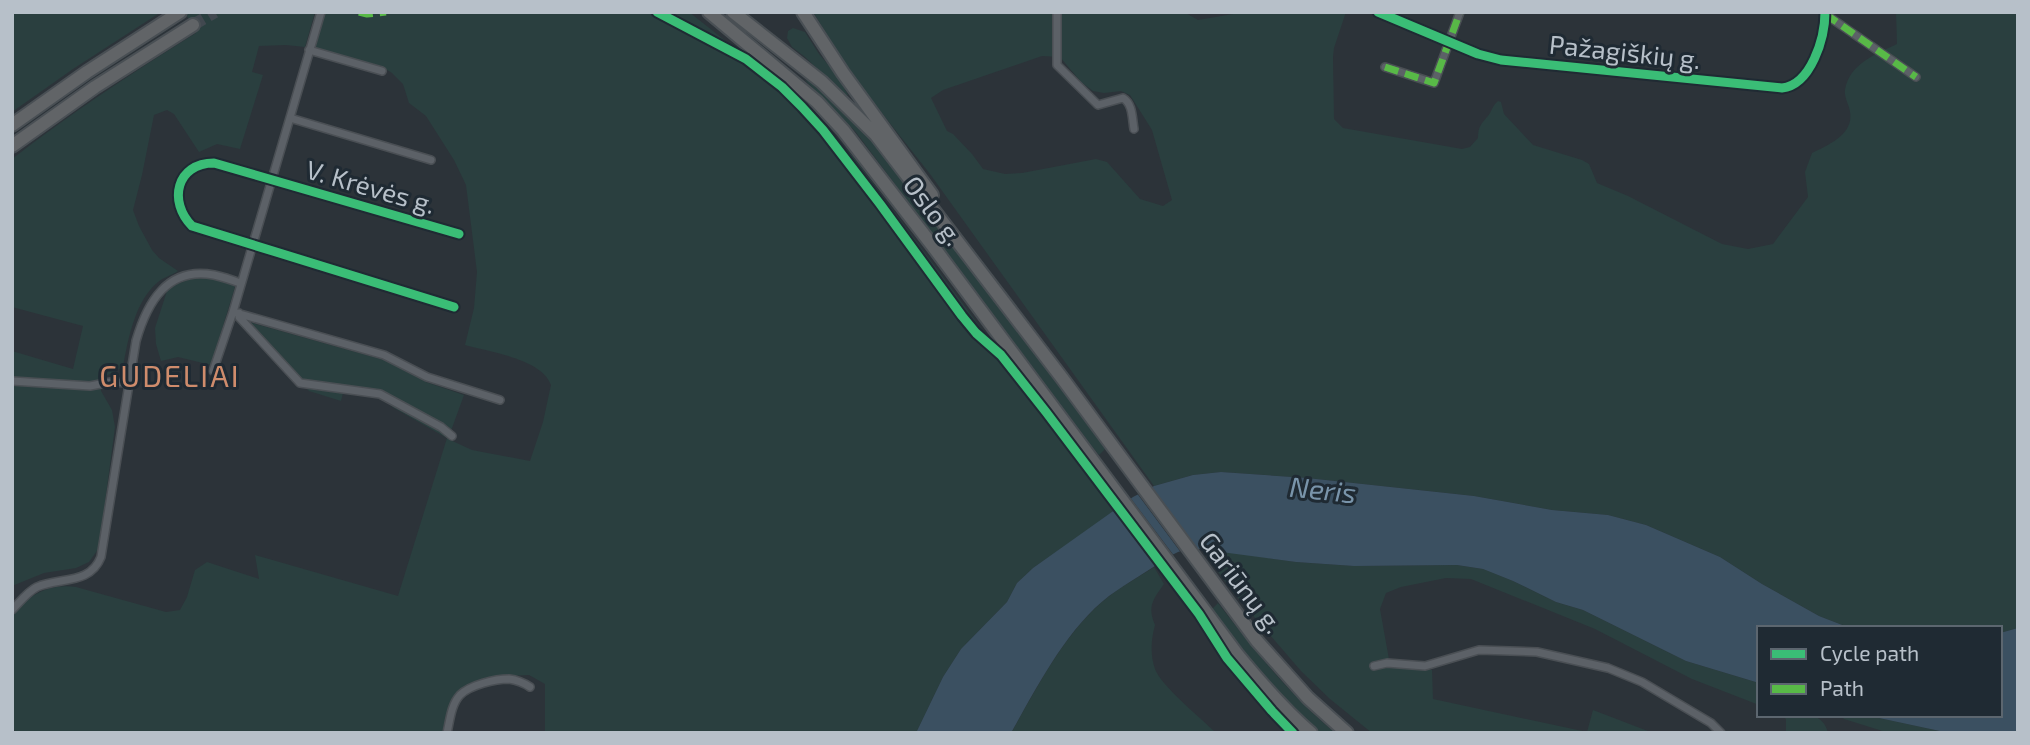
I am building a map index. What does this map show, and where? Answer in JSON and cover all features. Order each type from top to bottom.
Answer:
[{"type":"highway","points":[[12,125],[76,79],[180,12]]},
{"type":"highway","points":[[701,12],[737,36]]},
{"type":"highway","name":"Oslo g.","points":[[709,12],[817,102],[843,130],[1094,462]]},
{"type":"highway","name":"Oslo g.","points":[[733,12],[822,82],[876,135],[1112,448]]},
{"type":"highway","points":[[803,12],[843,73],[1005,293],[1062,379]]},
{"type":"highway","points":[[12,146],[95,87],[193,25]]},
{"type":"highway","name":"Gariūnų g.","points":[[1112,448],[1283,671],[1347,733]]},
{"type":"highway","name":"Gariūnų g.","points":[[1094,462],[1265,688],[1311,733]]},
{"type":"street","points":[[213,371],[236,312],[240,283],[321,12]]},
{"type":"street","points":[[1057,12],[1056,65],[1098,105],[1123,98],[1127,100],[1134,129]]},
{"type":"street","points":[[1385,67],[1434,83],[1460,12]]},
{"type":"street","name":"Pažagiškių g.","points":[[1379,13],[1478,54],[1501,60],[1786,88],[1795,84],[1809,69],[1825,23],[1825,13]]},
{"type":"street","points":[[1825,13],[1916,76]]},
{"type":"street","points":[[309,50],[382,72]]},
{"type":"street","points":[[290,118],[431,160]]},
{"type":"street","name":"V. Krėvės g.","points":[[454,307],[192,226],[184,218],[177,199],[179,187],[186,174],[197,166],[208,163],[459,234]]},
{"type":"street","points":[[12,610],[34,588],[83,576],[98,565],[102,557],[136,341],[147,309],[157,294],[176,279],[198,274],[240,283]]},
{"type":"street","points":[[236,312],[384,355],[427,377],[500,400]]},
{"type":"street","points":[[236,312],[300,383],[380,394],[452,436]]},
{"type":"street","points":[[12,381],[90,386],[111,382],[129,383]]},
{"type":"street","points":[[1374,666],[1387,663],[1425,666],[1474,651],[1537,652],[1595,665],[1642,682],[1711,723],[1721,733]]},
{"type":"street","points":[[447,733],[454,705],[469,689],[510,679],[530,687]]},
{"type":"green space","points":[[12,12],[161,12],[12,112]]},
{"type":"green space","points":[[185,12],[315,12],[305,47],[259,46],[252,72],[263,75],[240,149],[217,144],[199,152],[174,114],[167,110],[154,115],[133,210],[152,250],[178,271],[160,280],[150,290],[134,321],[123,367],[102,378],[101,391],[112,410],[115,427],[99,548],[89,562],[76,568],[44,573],[12,586],[12,351],[73,369],[83,326],[12,307],[12,159],[102,93],[196,33]]},
{"type":"green space","points":[[325,12],[689,12],[794,95],[816,115],[855,159],[1115,511],[1033,568],[1017,583],[1007,602],[961,649],[943,677],[916,733],[545,733],[545,684],[529,675],[489,677],[470,683],[455,694],[442,733],[16,733],[12,726],[12,616],[25,602],[48,589],[76,587],[166,612],[180,610],[195,570],[207,562],[259,579],[255,555],[398,596],[447,438],[383,399],[343,393],[341,401],[309,391],[245,321],[384,360],[426,382],[464,395],[448,439],[472,450],[530,461],[543,422],[551,385],[546,376],[526,363],[465,345],[474,308],[477,272],[466,185],[454,160],[426,116],[409,103],[403,84],[392,73],[381,66],[315,48]]},
{"type":"green space","points":[[813,12],[1184,12],[1198,20],[1234,12],[1346,12],[1333,57],[1334,119],[1343,128],[1462,149],[1470,147],[1478,138],[1480,126],[1498,101],[1501,102],[1504,114],[1533,145],[1589,164],[1597,183],[1722,244],[1748,249],[1773,244],[1808,197],[1805,172],[1812,153],[1839,138],[1848,127],[1850,112],[1845,93],[1848,81],[1852,73],[1865,61],[1897,44],[1896,12],[2018,12],[2018,628],[2002,632],[2002,626],[1845,626],[1819,616],[1720,557],[1646,525],[1608,515],[1552,510],[1474,496],[1307,478],[1221,472],[1193,475],[1154,486],[930,174],[870,98]],"holes":[[[1042,56],[1060,57],[1081,82],[1093,91],[1121,91],[1130,95],[1152,130],[1172,200],[1163,206],[1140,199],[1107,162],[1096,159],[1022,173],[1005,174],[983,169],[972,154],[947,131],[931,98],[943,90]]]},
{"type":"green space","points":[[793,28],[805,32],[837,75],[848,95],[844,95],[792,47],[787,38],[788,31]]},
{"type":"green space","points":[[805,80],[815,84],[840,105],[897,169],[1101,443],[1105,449],[1099,455],[855,131]]},
{"type":"green space","points":[[193,278],[208,278],[235,287],[211,365],[178,357],[161,361],[155,328],[167,291]]},
{"type":"green space","points":[[1201,548],[1296,562],[1354,566],[1457,565],[1483,569],[1556,602],[1583,610],[1686,661],[1757,682],[1757,704],[1692,679],[1595,629],[1471,579],[1446,578],[1401,587],[1386,593],[1380,609],[1390,665],[1432,670],[1433,699],[1587,732],[1593,710],[1653,733],[1372,733],[1301,671],[1232,591]]},
{"type":"green space","points":[[1154,567],[1164,584],[1151,608],[1155,625],[1152,658],[1155,669],[1173,693],[1216,733],[1011,733],[1042,678],[1079,626],[1108,597]]},
{"type":"green space","points":[[1218,603],[1273,671],[1335,733],[1319,733],[1275,690],[1212,609]]},
{"type":"green space","points":[[1783,717],[1815,717],[1821,720],[1828,733],[1786,733],[1786,719]]},
{"type":"green space","points":[[1842,717],[1874,717],[1949,733],[1889,733]]},
{"type":"water","name":"Neris","points":[[1221,472],[1307,478],[1474,496],[1552,510],[1608,515],[1646,525],[1720,557],[1819,616],[1845,626],[1757,626],[1757,682],[1686,661],[1583,610],[1556,602],[1483,569],[1457,565],[1354,566],[1296,562],[1191,548],[1168,557],[1094,609],[1066,641],[1011,733],[916,733],[943,677],[961,649],[1007,602],[1017,583],[1033,568],[1133,497],[1154,486],[1193,475]]},
{"type":"water","points":[[2018,628],[2018,733],[1949,733],[1874,717],[2002,717],[2002,632]]},
{"type":"pier","points":[[1150,485],[1200,552],[1182,554],[1136,492]]},
{"type":"pier","points":[[1129,496],[1175,557],[1161,566],[1116,506]]},
{"type":"tunnel","points":[[193,25],[215,12]]},
{"type":"marked path","points":[[359,12],[386,12]]},
{"type":"marked path","points":[[1385,67],[1434,83],[1460,12]]},
{"type":"marked path","points":[[1825,14],[1916,77]]},
{"type":"cycle path","points":[[657,12],[746,59],[782,87],[823,130],[962,316],[976,333],[1001,355],[1046,412],[1199,614],[1227,658],[1293,733]]},
{"type":"cycle path","points":[[1378,12],[1478,54],[1501,60],[1782,88],[1801,79],[1814,59],[1819,47],[1825,12]]},
{"type":"cycle path","points":[[454,307],[192,226],[184,216],[178,196],[184,177],[191,169],[214,163],[459,234]]},
{"type":"district","name":"GUDELIAI","points":[[170,375]]}]
